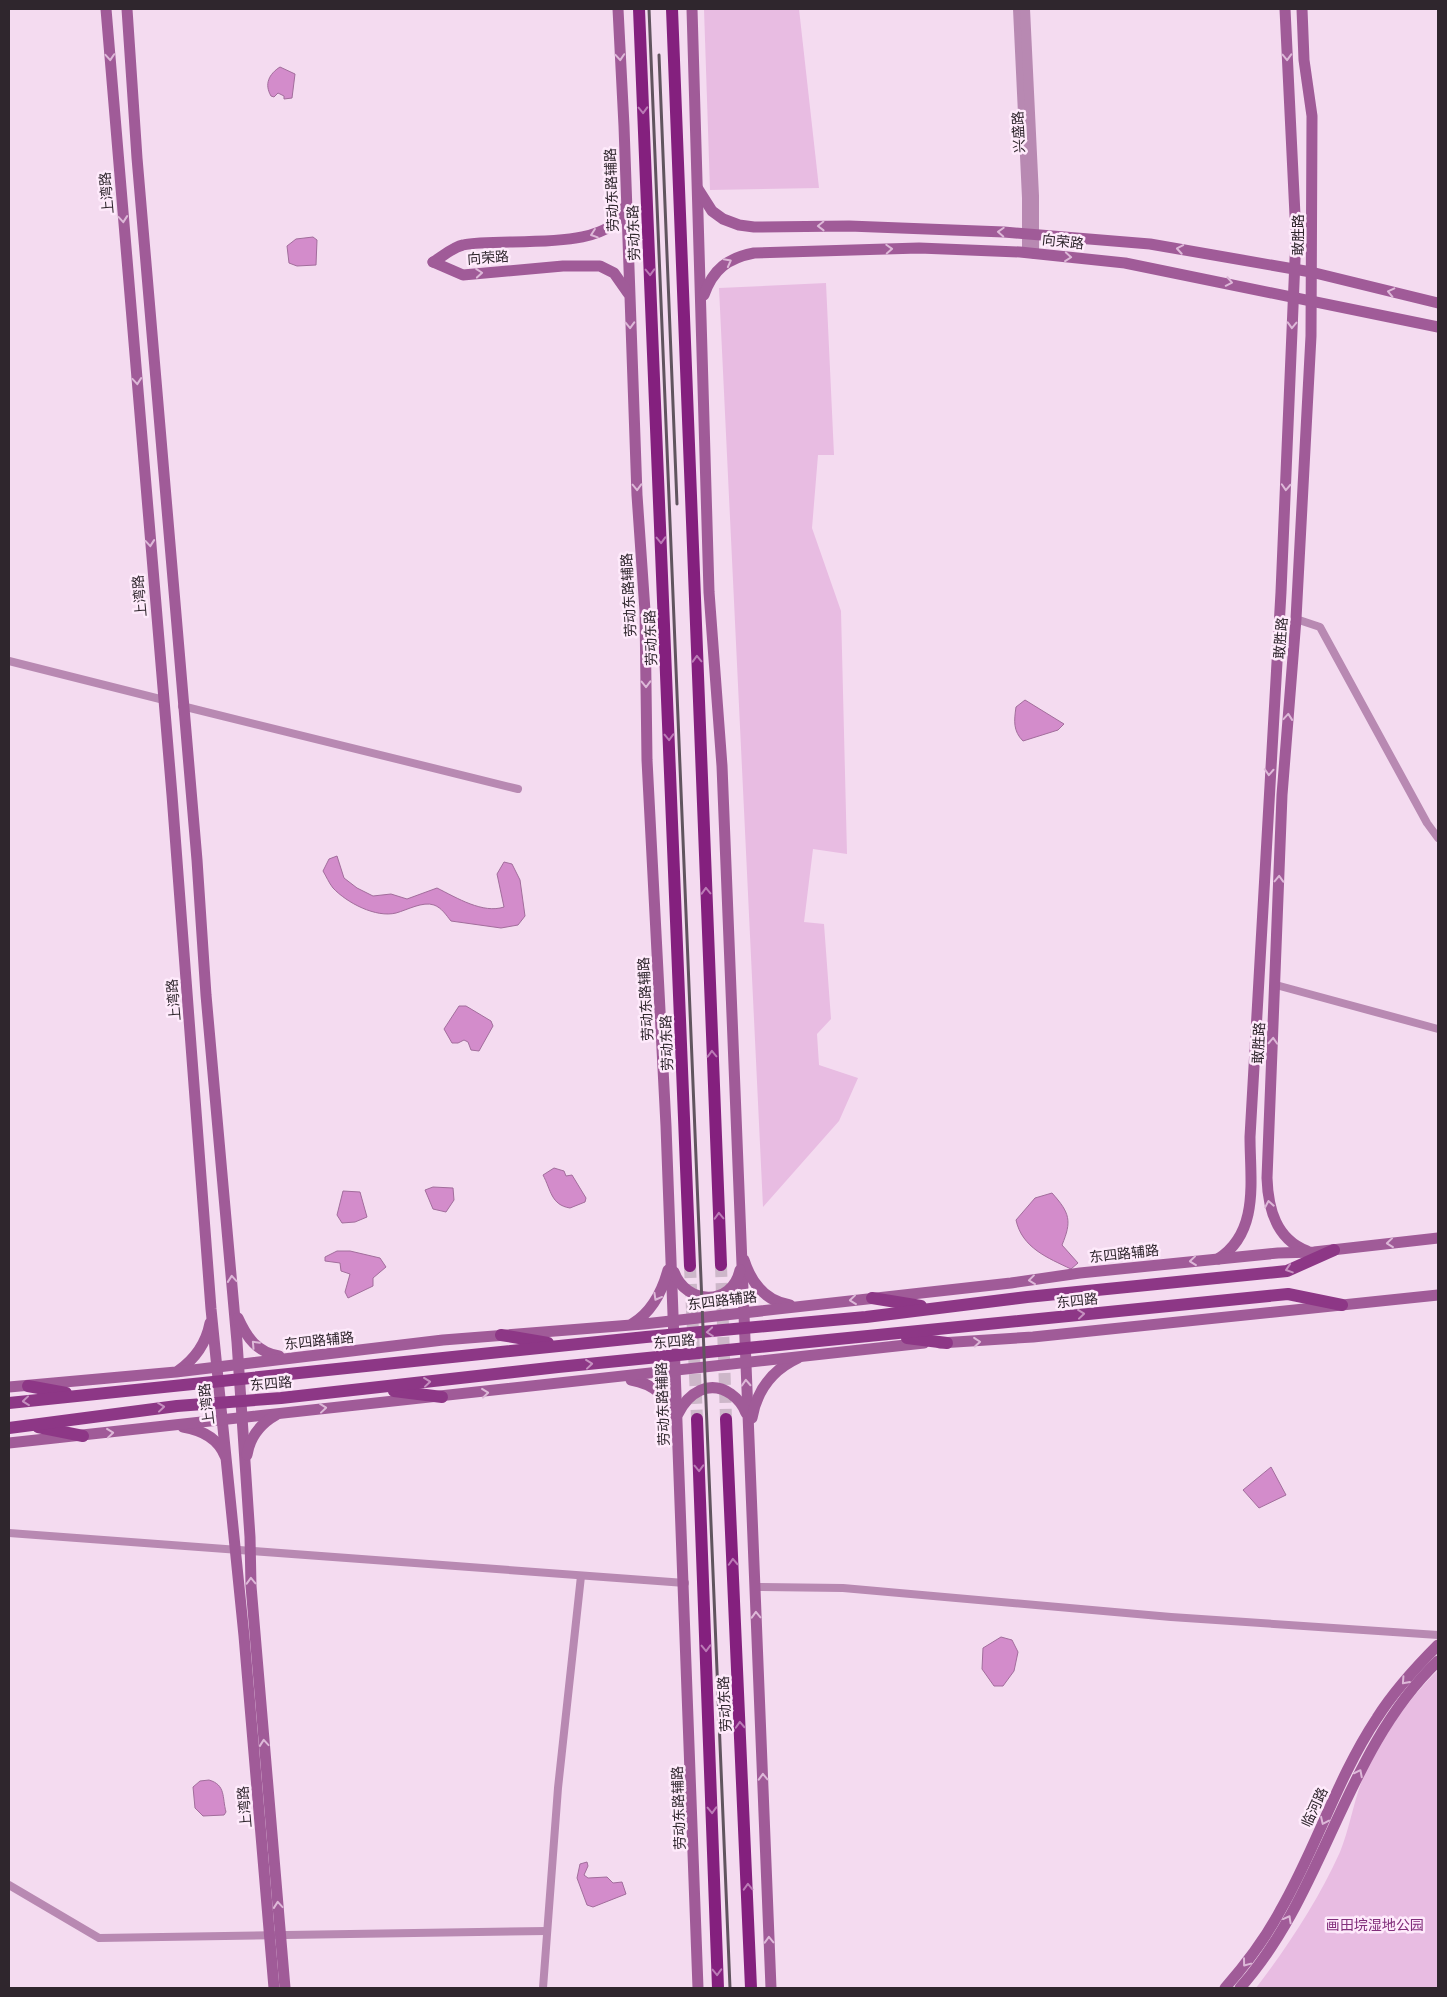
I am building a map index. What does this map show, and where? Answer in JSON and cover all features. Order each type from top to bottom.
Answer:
[{"type":"highway","name":"劳动东路","points":[[639,9],[690,1266]]},
{"type":"highway","points":[[672,9],[721,1265]]},
{"type":"highway","name":"劳动东路","points":[[697,1419],[718,1988]]},
{"type":"highway","name":"劳动东路","points":[[726,1419],[751,1988]]},
{"type":"main road","name":"上湾路","points":[[106,9],[164,700],[211,1309],[275,1936],[285,1988]]},
{"type":"main road","name":"上湾路","points":[[127,9],[137,158],[182,706],[235,1308],[251,1586],[275,1936],[274,1988]]},
{"type":"main road","name":"劳动东路辅路","points":[[618,9],[637,495],[645,611],[649,809],[672,1266],[698,1988]]},
{"type":"main road","points":[[692,9],[709,592],[722,766],[771,1988]]},
{"type":"main road","name":"敢胜路","points":[[1218,1259],[1226,1253],[1245,1230],[1249,1212],[1250,1137],[1281,592],[1296,236],[1286,9]]},
{"type":"main road","name":"敢胜路","points":[[1302,9],[1304,60],[1312,116],[1311,300],[1296,619],[1282,795],[1267,1192],[1271,1214],[1281,1231],[1295,1247],[1309,1252]]},
{"type":"main road","name":"向荣路","points":[[697,187],[712,211],[723,219],[754,227],[849,226],[1031,234],[1150,244],[1311,272],[1438,303]]},
{"type":"main road","name":"向荣路","points":[[627,203],[619,220],[594,235],[461,245],[433,262],[464,275],[570,266],[600,266],[614,273],[629,295]]},
{"type":"main road","name":"向荣路","points":[[702,301],[708,284],[719,267],[740,256],[754,253],[918,248],[1031,253],[1125,263],[1438,327]]},
{"type":"main road","name":"东四路辅路","points":[[9,1387],[176,1372],[293,1357],[501,1335],[629,1325],[1218,1259],[1334,1250],[1438,1238]]},
{"type":"main road","points":[[740,1244],[754,1283],[772,1299],[797,1306]]},
{"type":"main road","name":"东四路","points":[[9,1403],[566,1345],[790,1325],[1287,1271],[1334,1250]]},
{"type":"main road","points":[[591,1343],[644,1316],[659,1295],[669,1268],[671,1251]]},
{"type":"main road","points":[[672,1266],[680,1283],[689,1293],[696,1296],[711,1297],[726,1292],[732,1287],[741,1267]]},
{"type":"main road","name":"东四路","points":[[9,1428],[118,1412],[322,1394],[675,1356],[745,1356],[792,1345],[1288,1294],[1342,1305]]},
{"type":"main road","points":[[9,1443],[172,1426],[281,1412],[676,1372],[745,1356],[803,1356],[910,1344],[947,1343],[1438,1295]]},
{"type":"main road","points":[[872,1298],[936,1308]]},
{"type":"main road","points":[[235,1308],[243,1329],[257,1348],[269,1354],[293,1357]]},
{"type":"main road","points":[[140,1389],[176,1372],[194,1358],[201,1348],[209,1326],[211,1309]]},
{"type":"main road","points":[[790,1325],[780,1330],[778,1338],[781,1342],[792,1345]]},
{"type":"main road","points":[[501,1335],[566,1345]]},
{"type":"main road","points":[[887,1335],[947,1343]]},
{"type":"main road","points":[[749,1442],[754,1406],[760,1392],[778,1370],[803,1356],[844,1340]]},
{"type":"main road","points":[[617,1378],[643,1382],[659,1391],[671,1407],[678,1431]]},
{"type":"main road","points":[[28,1386],[84,1396]]},
{"type":"main road","points":[[369,1388],[442,1396]]},
{"type":"main road","points":[[678,1415],[691,1395],[704,1388],[716,1388],[730,1393],[741,1402],[748,1419]]},
{"type":"main road","points":[[245,1472],[249,1445],[258,1429],[281,1412],[322,1394]]},
{"type":"main road","points":[[28,1425],[83,1436]]},
{"type":"main road","points":[[172,1426],[190,1428],[207,1434],[220,1446],[227,1463]]},
{"type":"main road","name":"临河路","points":[[1225,1988],[1249,1960],[1281,1910],[1356,1753],[1377,1718],[1400,1686],[1438,1645]]},
{"type":"main road","name":"临河路","points":[[1240,1988],[1268,1952],[1289,1917],[1379,1736],[1404,1699],[1438,1661]]},
{"type":"street","name":"兴盛路","points":[[1018,9],[1031,234]]},
{"type":"street","name":"兴盛路","points":[[1025,9],[1031,253]]},
{"type":"street","points":[[1296,619],[1320,627],[1438,838]]},
{"type":"street","points":[[9,661],[164,700]]},
{"type":"street","points":[[182,706],[518,789]]},
{"type":"street","points":[[1276,985],[1438,1028]]},
{"type":"street","points":[[9,1532],[684,1583]]},
{"type":"street","points":[[543,1988],[558,1788],[581,1576]]},
{"type":"street","points":[[755,1587],[844,1588],[1170,1617],[1438,1635]]},
{"type":"street","points":[[9,1885],[98,1938],[547,1931]]},
{"type":"green space","points":[[704,9],[799,9],[819,188],[710,190]]},
{"type":"green space","points":[[826,283],[834,455],[818,455],[812,528],[841,611],[847,854],[813,849],[804,922],[824,924],[831,1019],[817,1034],[819,1065],[858,1078],[839,1121],[763,1207],[719,288]]},
{"type":"green space","name":"画田垸湿地公园","points":[[1438,1670],[1438,1988],[1256,1988],[1302,1923],[1322,1888],[1340,1852],[1361,1783],[1374,1754],[1405,1708]]},
{"type":"shaded area","points":[[280,67],[295,74],[292,98],[284,99],[284,96],[278,93],[274,97],[269,92],[268,83],[270,76]]},
{"type":"shaded area","points":[[313,237],[317,240],[316,265],[297,266],[289,263],[287,246],[296,239]]},
{"type":"shaded area","points":[[1025,700],[1064,724],[1058,730],[1023,741],[1016,730],[1015,717],[1016,707]]},
{"type":"shaded area","points":[[337,856],[344,878],[357,888],[373,896],[391,894],[407,899],[437,888],[470,904],[496,909],[504,907],[497,874],[504,862],[512,864],[520,880],[525,916],[518,925],[501,928],[451,921],[444,912],[430,904],[388,914],[371,911],[346,899],[330,884],[323,871],[329,859]]},
{"type":"shaded area","points":[[459,1006],[466,1006],[491,1021],[493,1026],[479,1051],[471,1050],[468,1042],[464,1040],[452,1043],[444,1029]]},
{"type":"shaded area","points":[[554,1168],[564,1171],[566,1176],[572,1175],[586,1198],[585,1202],[570,1208],[559,1204],[555,1200],[543,1175]]},
{"type":"shaded area","points":[[433,1187],[453,1188],[454,1200],[446,1212],[433,1209],[425,1190]]},
{"type":"shaded area","points":[[343,1191],[360,1192],[367,1217],[355,1222],[342,1223],[337,1215]]},
{"type":"shaded area","points":[[1052,1193],[1063,1206],[1068,1218],[1067,1230],[1062,1245],[1078,1263],[1071,1269],[1045,1256],[1030,1245],[1019,1230],[1016,1220],[1035,1198]]},
{"type":"shaded area","points":[[337,1251],[350,1251],[380,1258],[386,1267],[373,1278],[373,1286],[348,1298],[345,1292],[350,1274],[341,1271],[340,1263],[325,1261],[325,1257]]},
{"type":"shaded area","points":[[1271,1467],[1286,1495],[1259,1508],[1243,1490]]},
{"type":"shaded area","points":[[1001,1637],[1012,1640],[1018,1652],[1014,1671],[1003,1686],[994,1686],[982,1669],[983,1648]]},
{"type":"shaded area","points":[[209,1780],[221,1788],[226,1812],[224,1815],[203,1816],[195,1808],[193,1787],[200,1781]]},
{"type":"shaded area","points":[[587,1862],[588,1866],[584,1875],[588,1878],[607,1877],[613,1883],[622,1882],[626,1894],[593,1907],[587,1905],[577,1878],[580,1864]]},
{"type":"tunnel","points":[[721,1265],[726,1419]]},
{"type":"tunnel","points":[[690,1266],[697,1419]]},
{"type":"railway","points":[[649,9],[730,1988]]},
{"type":"railway","points":[[659,55],[677,504]]}]
